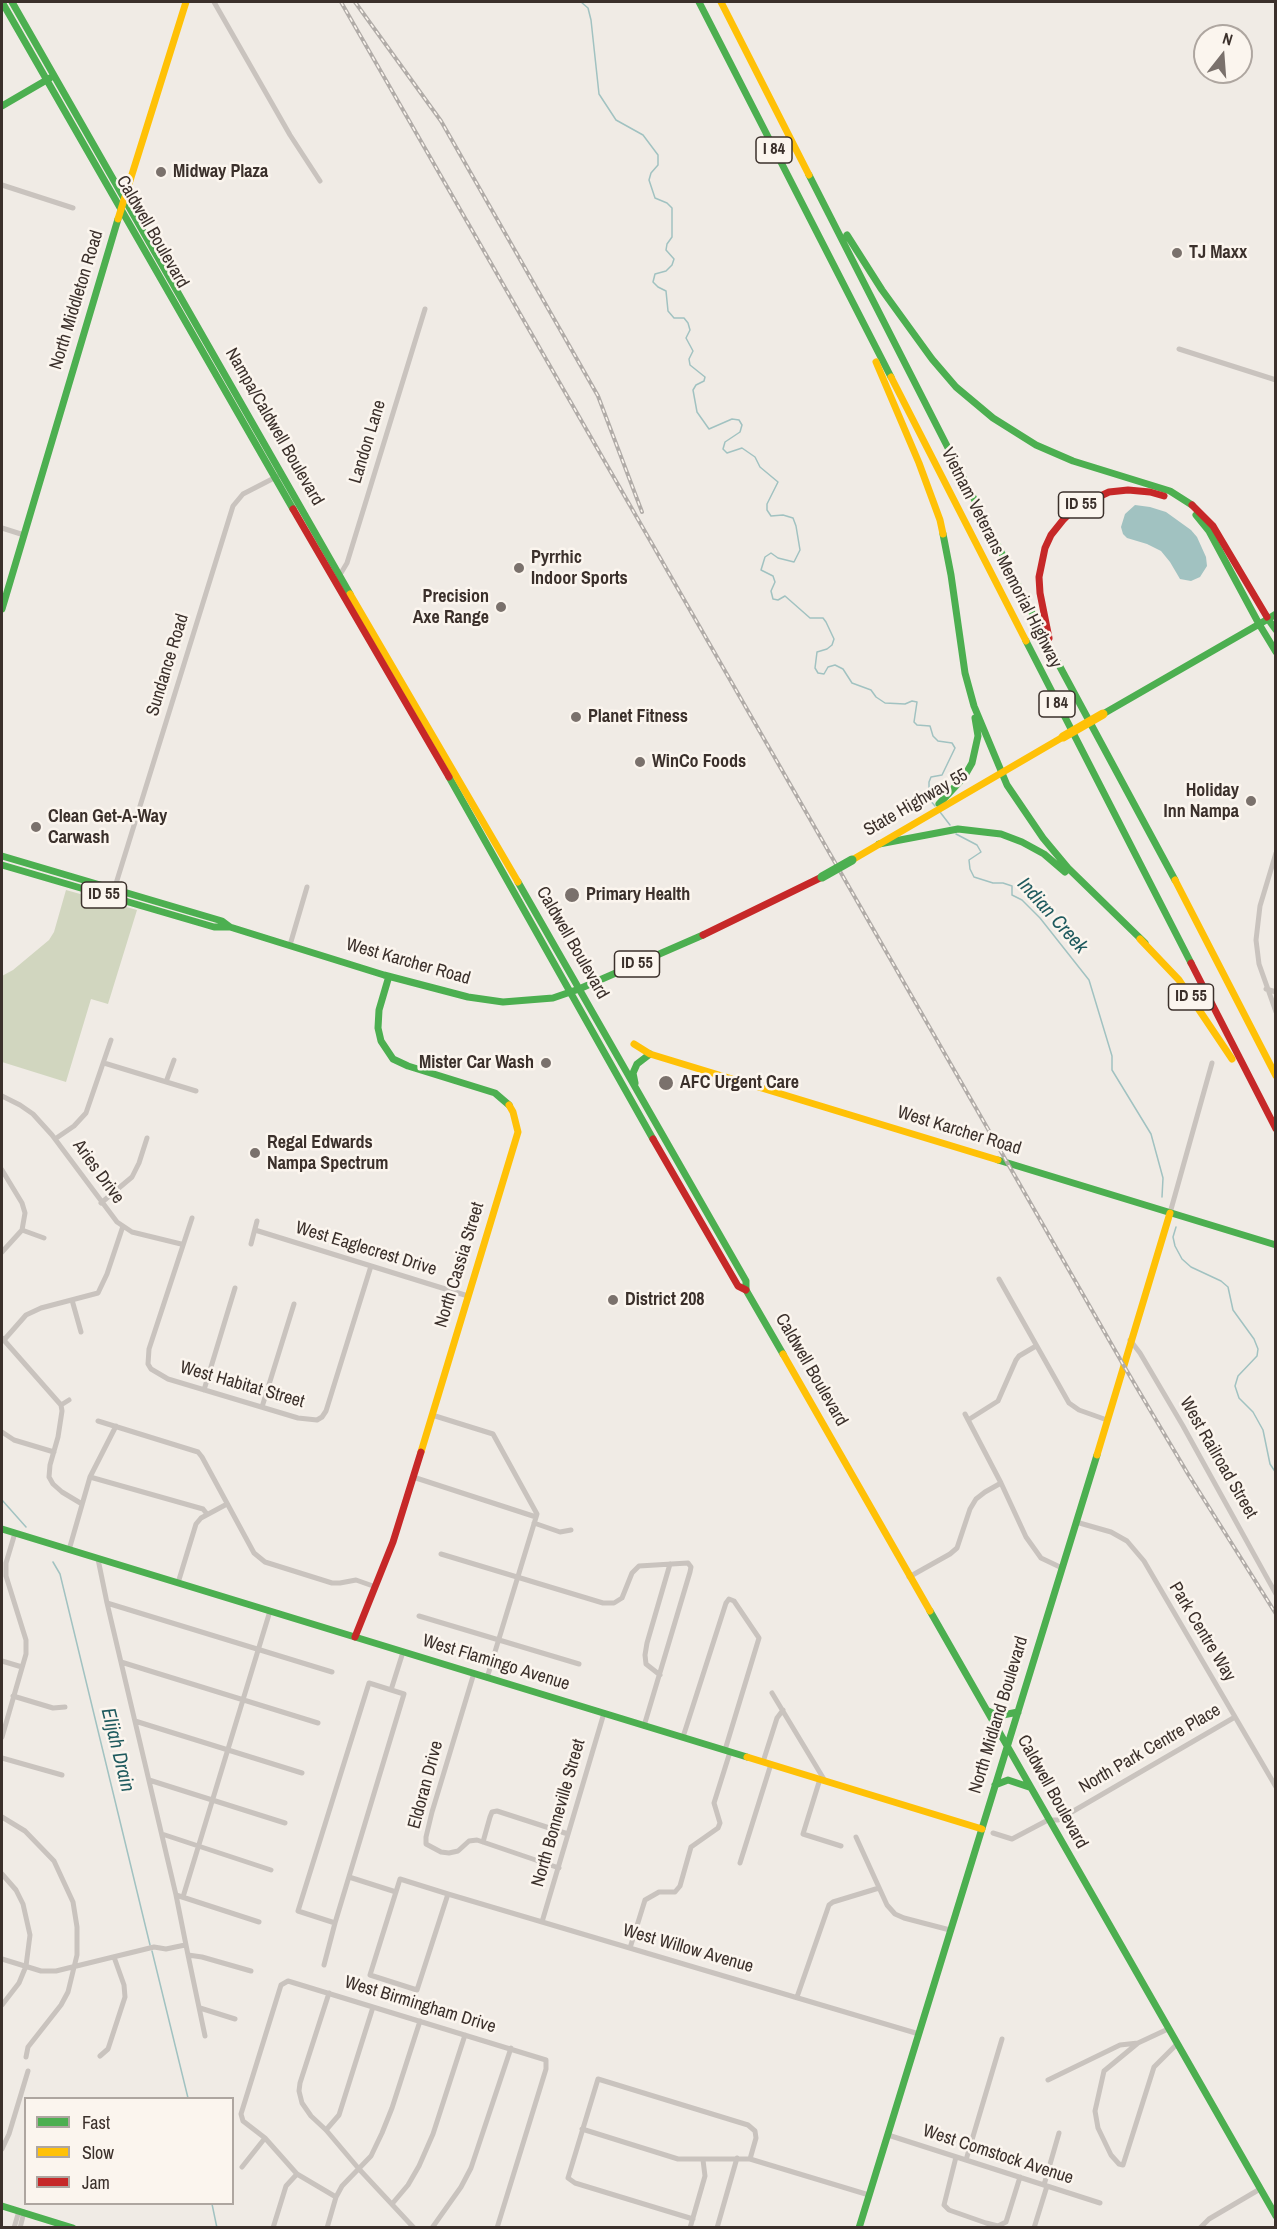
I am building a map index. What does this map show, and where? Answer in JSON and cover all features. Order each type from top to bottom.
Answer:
[{"type":"main road","name":"Caldwell Boulevard","points":[[2,2],[50,78],[121,211],[279,476]]},
{"type":"main road","name":"Nampa/Caldwell Boulevard","points":[[12,2],[32,36],[50,78],[124,199],[279,476],[487,835]]},
{"type":"main road","name":"North Middleton Road","points":[[2,609],[124,199],[186,2]]},
{"type":"main road","name":"Vietnam Veterans Memorial Highway","points":[[699,2],[1275,1129]]},
{"type":"main road","name":"I 84","points":[[721,2],[1052,652]]},
{"type":"main road","points":[[2,106],[50,78]]},
{"type":"main road","points":[[820,194],[882,290],[932,359],[956,387],[993,418],[1036,445],[1072,461],[1170,492],[1198,509],[1213,526],[1272,617],[1275,630]]},
{"type":"main road","points":[[850,298],[919,463],[940,520],[965,673],[974,706],[1007,785],[1043,838],[1068,868],[1145,943]]},
{"type":"main road","name":"ID 55","points":[[1052,652],[1040,593],[1040,570],[1045,548],[1051,535],[1075,508],[1109,492],[1128,489],[1167,496],[1195,514],[1213,538],[1259,624]]},
{"type":"main road","points":[[929,814],[964,777],[976,751],[976,722],[962,673],[955,606]]},
{"type":"main road","points":[[1272,617],[1259,624],[1275,652]]},
{"type":"main road","name":"State Highway 55","points":[[579,989],[694,940],[822,877],[1259,624]]},
{"type":"main road","name":"Vietnam Veterans Memorial Highway","points":[[1052,652],[1156,844],[1275,1076]]},
{"type":"main road","name":"ID 55","points":[[879,844],[958,830],[1001,834],[1044,854],[1145,943],[1179,980],[1264,1110]]},
{"type":"main road","name":"Caldwell Boulevard","points":[[487,835],[579,989],[746,1281],[746,1290],[1275,2216]]},
{"type":"main road","name":"Caldwell Boulevard","points":[[487,835],[569,993],[738,1286],[746,1290]]},
{"type":"main road","name":"West Karcher Road","points":[[2,856],[222,921],[230,927],[389,976],[468,997],[503,1002],[534,1001],[579,989]]},
{"type":"main road","name":"West Karcher Road","points":[[2,865],[207,925],[220,928],[230,927]]},
{"type":"main road","name":"North Cassia Street","points":[[355,1637],[373,1586],[389,1554],[518,1132],[510,1106],[495,1093],[408,1066],[393,1059],[381,1041],[378,1028],[389,976]]},
{"type":"main road","name":"West Karcher Road","points":[[634,1044],[650,1054],[1275,1245]]},
{"type":"main road","points":[[635,1088],[633,1073],[638,1064],[650,1054]]},
{"type":"main road","name":"North Midland Boulevard","points":[[859,2228],[1170,1213]]},
{"type":"main road","name":"West Flamingo Avenue","points":[[2,1529],[982,1829]]},
{"type":"main road","points":[[987,1710],[998,1716],[1017,1712]]},
{"type":"main road","points":[[995,1785],[1008,1780],[1029,1786]]},
{"type":"main road","points":[[2,2206],[73,2228]]},
{"type":"street","points":[[214,2],[290,135],[320,181]]},
{"type":"street","points":[[2,185],[73,208]]},
{"type":"street","name":"Landon Lane","points":[[338,578],[347,563],[416,332],[425,309]]},
{"type":"street","points":[[1179,349],[1275,380]]},
{"type":"street","name":"Sundance Road","points":[[114,890],[233,506],[243,494],[279,476]]},
{"type":"street","points":[[2,528],[24,535]]},
{"type":"street","points":[[1275,853],[1257,924],[1259,964],[1275,1012]]},
{"type":"street","points":[[290,945],[307,887]]},
{"type":"street","points":[[1266,989],[1275,992]]},
{"type":"street","points":[[56,1139],[74,1126],[86,1113],[111,1040]]},
{"type":"street","points":[[166,1082],[174,1060]]},
{"type":"street","points":[[104,1063],[196,1091]]},
{"type":"street","points":[[1170,1213],[1212,1063]]},
{"type":"street","name":"Aries Drive","points":[[2,1096],[33,1114],[56,1139],[117,1222],[132,1232],[182,1244]]},
{"type":"street","points":[[101,1203],[132,1177],[140,1163],[147,1138]]},
{"type":"street","points":[[2,1170],[22,1203],[25,1213],[22,1230],[2,1252]]},
{"type":"street","points":[[182,1244],[192,1218]]},
{"type":"street","points":[[251,1244],[257,1221]]},
{"type":"street","points":[[82,1504],[70,1498],[53,1484],[50,1477],[62,1411],[61,1405],[3,1339],[26,1315],[41,1308],[98,1293],[123,1226]]},
{"type":"street","points":[[22,1230],[45,1238]]},
{"type":"street","name":"West Eaglecrest Drive","points":[[255,1230],[468,1296]]},
{"type":"street","name":"West Habitat Street","points":[[182,1244],[149,1349],[148,1364],[151,1369],[168,1379],[298,1418],[317,1420],[326,1411],[371,1266]]},
{"type":"street","points":[[999,1279],[1069,1403],[1079,1410],[1107,1420]]},
{"type":"street","points":[[204,1390],[235,1288]]},
{"type":"street","points":[[72,1300],[81,1332]]},
{"type":"street","points":[[262,1407],[294,1304]]},
{"type":"street","name":"West Railroad Street","points":[[1130,1340],[1177,1417],[1275,1594]]},
{"type":"street","points":[[1036,1346],[1016,1360],[998,1401],[967,1417],[1032,1547],[1041,1558],[1062,1568]]},
{"type":"street","points":[[61,1405],[69,1400]]},
{"type":"street","points":[[432,1415],[493,1434],[534,1507],[535,1520],[487,1678]]},
{"type":"street","points":[[98,1421],[198,1452],[254,1553],[265,1562],[332,1582],[356,1580],[373,1586]]},
{"type":"street","points":[[69,1550],[90,1477],[116,1426]]},
{"type":"street","points":[[2,1432],[14,1440],[54,1452]]},
{"type":"street","points":[[90,1477],[202,1509],[207,1514]]},
{"type":"street","points":[[413,1477],[535,1520],[560,1532],[571,1530]]},
{"type":"street","points":[[909,1577],[957,1548],[970,1509],[976,1499],[1001,1483]]},
{"type":"street","points":[[178,1583],[196,1524],[207,1514],[227,1504]]},
{"type":"street","name":"Park Centre Way","points":[[1076,1521],[1111,1532],[1127,1541],[1140,1557],[1275,1787]]},
{"type":"street","points":[[2,1737],[26,1654],[26,1640],[9,1589],[6,1563],[15,1533]]},
{"type":"street","points":[[441,1554],[603,1603],[614,1603],[622,1598],[632,1574],[639,1566],[688,1563],[691,1567],[690,1572],[644,1726]]},
{"type":"street","points":[[98,1559],[176,1895],[205,2036]]},
{"type":"street","points":[[660,1675],[646,1664],[645,1655],[670,1564]]},
{"type":"street","points":[[2,1590],[9,1589]]},
{"type":"street","points":[[630,1948],[645,1900],[659,1892],[675,1892],[680,1886],[691,1847],[718,1828],[720,1823],[714,1803],[759,1643],[759,1638],[734,1601],[729,1599],[683,1737]]},
{"type":"street","points":[[107,1603],[332,1672]]},
{"type":"street","points":[[183,1898],[270,1611]]},
{"type":"street","points":[[419,1616],[579,1664]]},
{"type":"street","points":[[391,1690],[403,1652]]},
{"type":"street","points":[[2,1661],[22,1667]]},
{"type":"street","points":[[121,1662],[318,1723]]},
{"type":"street","name":"Eldoran Drive","points":[[474,1673],[426,1837],[426,1844],[441,1852],[449,1853],[458,1851],[468,1841],[483,1842]]},
{"type":"street","points":[[324,1965],[334,1923],[404,1694],[369,1683],[298,1911],[334,1923]]},
{"type":"street","points":[[772,1693],[822,1780],[803,1834],[842,1846]]},
{"type":"street","points":[[13,1696],[53,1708],[65,1707]]},
{"type":"street","points":[[740,1863],[777,1718],[783,1710]]},
{"type":"street","name":"North Bonneville Street","points":[[542,1922],[604,1713]]},
{"type":"street","name":"North Park Centre Place","points":[[993,1833],[1012,1839],[1048,1820],[1058,1820],[1235,1718]]},
{"type":"street","points":[[135,1721],[302,1773]]},
{"type":"street","points":[[2,1758],[63,1775]]},
{"type":"street","points":[[149,1780],[285,1823]]},
{"type":"street","points":[[559,1868],[483,1842],[492,1812],[497,1811],[568,1834]]},
{"type":"street","points":[[2,1817],[26,1831],[50,1856],[73,1902],[78,1942],[75,1967],[68,1992],[61,2005],[28,2048],[26,2057]]},
{"type":"street","points":[[162,1834],[271,1870]]},
{"type":"street","points":[[856,1837],[887,1905],[895,1914],[950,1930]]},
{"type":"street","points":[[2,1874],[16,1890],[28,1919],[29,1951],[19,1983],[2,2005]]},
{"type":"street","points":[[349,1877],[396,1892],[370,1975],[417,1990],[448,1894]]},
{"type":"street","name":"West Willow Avenue","points":[[396,1892],[400,1879],[919,2034]]},
{"type":"street","points":[[797,1997],[829,1905],[879,1888]]},
{"type":"street","points":[[176,1895],[259,1922]]},
{"type":"street","points":[[2,1959],[41,1971],[56,1971],[154,1947],[166,1949],[185,1945]]},
{"type":"street","points":[[188,1955],[251,1971]]},
{"type":"street","points":[[100,2056],[108,2049],[125,1997],[124,1985],[114,1957]]},
{"type":"street","name":"West Birmingham Drive","points":[[265,2138],[243,2121],[241,2114],[281,1985],[286,1983],[293,1982],[546,2060],[546,2069],[497,2228]]},
{"type":"street","points":[[328,1993],[302,2074],[299,2091],[302,2103],[311,2116],[414,2228]]},
{"type":"street","points":[[326,2130],[339,2115],[373,2007]]},
{"type":"street","points":[[200,2008],[235,2019]]},
{"type":"street","points":[[327,2228],[336,2197],[342,2186],[371,2157],[382,2133],[420,2021]]},
{"type":"street","points":[[1168,2029],[1138,2043],[1104,2071],[1095,2111],[1098,2128],[1111,2154],[1119,2164],[1123,2165],[1154,2067],[1177,2044]]},
{"type":"street","points":[[392,2204],[408,2185],[433,2134],[465,2035]]},
{"type":"street","points":[[966,2160],[1002,2039]]},
{"type":"street","points":[[1048,2080],[1120,2045],[1138,2043]]},
{"type":"street","points":[[432,2228],[461,2187],[471,2168],[511,2048]]},
{"type":"street","points":[[2,2149],[9,2134],[28,2072]]},
{"type":"street","points":[[693,2219],[575,2183],[568,2178],[598,2079],[748,2125],[755,2131],[756,2138],[750,2159]]},
{"type":"street","points":[[582,2129],[678,2159],[750,2159],[869,2195]]},
{"type":"street","points":[[1034,2228],[1059,2133]]},
{"type":"street","name":"West Comstock Avenue","points":[[888,2135],[1100,2203]]},
{"type":"street","points":[[242,2167],[265,2138],[297,2174],[336,2197]]},
{"type":"street","points":[[956,2157],[944,2205],[949,2210],[986,2223],[998,2226],[1006,2222],[1020,2177]]},
{"type":"street","points":[[717,2228],[737,2158]]},
{"type":"street","points":[[692,2227],[705,2175],[703,2160]]},
{"type":"street","points":[[273,2228],[286,2186],[297,2174]]},
{"type":"street","points":[[1200,2228],[1209,2219],[1260,2189]]},
{"type":"street","points":[[14,2228],[21,2212]]},
{"type":"street","points":[[20,2228],[21,2212]]},
{"type":"green space","points":[[66,890],[137,910],[108,1004],[91,999],[66,1082],[2,1062],[2,976],[13,970],[49,940],[54,932]]},
{"type":"water","points":[[1135,505],[1166,512],[1191,530],[1197,537],[1206,557],[1207,566],[1200,577],[1191,581],[1180,579],[1161,551],[1127,538],[1123,534],[1121,527],[1125,514]]},
{"type":"waterway","name":"Indian Creek","points":[[581,2],[588,8],[591,20],[599,94],[616,120],[643,135],[658,155],[658,165],[651,173],[649,180],[655,198],[672,208],[672,237],[666,250],[674,259],[666,271],[655,274],[653,282],[666,291],[668,311],[674,318],[684,318],[688,323],[690,330],[686,338],[693,351],[689,359],[690,365],[705,377],[704,381],[696,385],[693,390],[697,412],[709,429],[732,419],[739,420],[742,425],[740,432],[725,442],[723,449],[727,453],[742,448],[755,457],[760,467],[778,482],[767,504],[767,510],[771,516],[783,515],[793,518],[796,526],[800,550],[794,562],[778,558],[771,553],[765,557],[761,570],[773,576],[775,582],[771,591],[773,599],[778,600],[785,596],[810,618],[823,618],[826,622],[834,639],[832,645],[827,649],[817,652],[815,668],[818,673],[824,674],[828,667],[835,665],[843,669],[852,683],[871,690],[885,703],[917,702],[914,722],[917,725],[930,726],[933,736],[938,741],[952,743],[955,748],[942,775],[931,777],[929,782],[929,799],[935,806]]},
{"type":"waterway","name":"Indian Creek","points":[[940,812],[950,825]]},
{"type":"waterway","name":"Indian Creek","points":[[956,834],[977,845],[981,852],[969,860],[974,877],[1012,886],[1012,895],[1022,900],[1040,918],[1089,980],[1112,1056],[1112,1070],[1151,1134],[1163,1178],[1162,1197]]},
{"type":"waterway","name":"Indian Creek","points":[[1176,1227],[1173,1237],[1182,1259],[1191,1267],[1221,1281],[1228,1287],[1233,1310],[1254,1339],[1258,1349],[1257,1356],[1238,1376],[1235,1386],[1239,1398],[1253,1412],[1263,1430],[1270,1464],[1276,1473]]},
{"type":"waterway","name":"Elijah Drain","points":[[2,1500],[26,1527]]},
{"type":"waterway","name":"Elijah Drain","points":[[53,1562],[60,1574],[150,1945]]},
{"type":"waterway","name":"Elijah Drain","points":[[152,1951],[188,2097]]},
{"type":"waterway","name":"Elijah Drain","points":[[212,2205],[217,2228]]},
{"type":"railway","points":[[341,2],[1124,1366],[1188,1474],[1276,1614]]},
{"type":"railway","points":[[355,2],[441,121],[598,396],[642,512]]},
{"type":"traffic: fast","points":[[2,2],[293,509]]},
{"type":"traffic: fast","points":[[12,2],[350,594]]},
{"type":"traffic: fast","points":[[699,2],[891,377]]},
{"type":"traffic: fast","points":[[2,106],[50,78]]},
{"type":"traffic: fast","points":[[809,175],[1052,652],[1175,880]]},
{"type":"traffic: fast","points":[[2,609],[118,219]]},
{"type":"traffic: fast","points":[[847,235],[882,290],[932,359],[956,387],[993,418],[1036,445],[1073,461],[1170,491],[1192,505]]},
{"type":"traffic: fast","points":[[1196,515],[1209,531],[1259,624]]},
{"type":"traffic: fast","points":[[943,534],[965,673],[974,706],[1007,785],[1043,838],[1068,868],[1145,943]]},
{"type":"traffic: fast","points":[[1276,614],[1268,619],[1276,630]]},
{"type":"traffic: fast","points":[[1103,714],[1268,619],[1267,617]]},
{"type":"traffic: fast","points":[[1259,624],[1276,652]]},
{"type":"traffic: fast","points":[[1026,641],[1191,963]]},
{"type":"traffic: fast","points":[[939,804],[964,777],[972,763],[978,736],[975,718]]},
{"type":"traffic: fast","points":[[449,777],[653,1139]]},
{"type":"traffic: fast","points":[[879,844],[958,829],[1001,834],[1044,854],[1065,872]]},
{"type":"traffic: fast","points":[[2,856],[222,921],[230,927],[384,975],[468,997],[503,1002],[553,998],[703,935]]},
{"type":"traffic: fast","points":[[822,877],[852,860]]},
{"type":"traffic: fast","points":[[2,865],[214,927],[230,927]]},
{"type":"traffic: fast","points":[[518,882],[746,1281],[746,1290],[783,1354]]},
{"type":"traffic: fast","points":[[389,976],[379,1010],[378,1028],[381,1041],[393,1059],[408,1066],[495,1093],[509,1105]]},
{"type":"traffic: fast","points":[[635,1083],[633,1073],[637,1064],[650,1054]]},
{"type":"traffic: fast","points":[[998,1160],[1276,1245]]},
{"type":"traffic: fast","points":[[859,2228],[1097,1455]]},
{"type":"traffic: fast","points":[[2,1529],[747,1757]]},
{"type":"traffic: fast","points":[[930,1611],[1276,2216]]},
{"type":"traffic: fast","points":[[988,1711],[998,1716],[1018,1712]]},
{"type":"traffic: fast","points":[[995,1785],[1008,1780],[1029,1787]]},
{"type":"traffic: fast","points":[[2,2206],[73,2228]]},
{"type":"traffic: slow","points":[[118,219],[186,2]]},
{"type":"traffic: slow","points":[[721,2],[809,175]]},
{"type":"traffic: slow","points":[[876,362],[919,463],[943,534]]},
{"type":"traffic: slow","points":[[891,377],[1026,641]]},
{"type":"traffic: slow","points":[[350,594],[518,882]]},
{"type":"traffic: slow","points":[[1063,737],[1103,714]]},
{"type":"traffic: slow","points":[[852,860],[1063,737]]},
{"type":"traffic: slow","points":[[1175,880],[1276,1076]]},
{"type":"traffic: slow","points":[[1140,939],[1179,980],[1232,1059]]},
{"type":"traffic: slow","points":[[634,1044],[650,1054],[998,1160]]},
{"type":"traffic: slow","points":[[421,1452],[518,1132],[509,1105]]},
{"type":"traffic: slow","points":[[1097,1455],[1170,1213]]},
{"type":"traffic: slow","points":[[783,1354],[930,1611]]},
{"type":"traffic: slow","points":[[747,1757],[982,1829]]},
{"type":"traffic: jam","points":[[1049,638],[1039,577],[1045,548],[1051,535],[1063,520],[1075,508],[1109,492],[1128,490],[1164,496]]},
{"type":"traffic: jam","points":[[1192,505],[1213,526],[1267,617]]},
{"type":"traffic: jam","points":[[293,509],[449,777]]},
{"type":"traffic: jam","points":[[703,935],[822,877]]},
{"type":"traffic: jam","points":[[1191,963],[1276,1129]]},
{"type":"traffic: jam","points":[[653,1139],[738,1286],[746,1290]]},
{"type":"traffic: jam","points":[[355,1637],[393,1542],[421,1452]]},
{"type":"place","name":"Midway Plaza","points":[[161,172]]},
{"type":"place","name":"TJ Maxx","points":[[1177,253]]},
{"type":"place","name":"Pyrrhic Indoor Sports","points":[[519,568]]},
{"type":"place","name":"Precision Axe Range","points":[[501,607]]},
{"type":"place","name":"Planet Fitness","points":[[576,717]]},
{"type":"place","name":"WinCo Foods","points":[[640,762]]},
{"type":"place","name":"Holiday Inn Nampa","points":[[1251,801]]},
{"type":"place","name":"Clean Get-A-Way Carwash","points":[[36,827]]},
{"type":"place","name":"Primary Health","points":[[572,895]]},
{"type":"place","name":"Mister Car Wash","points":[[546,1063]]},
{"type":"place","name":"AFC Urgent Care","points":[[666,1083]]},
{"type":"place","name":"Regal Edwards Nampa Spectrum","points":[[255,1153]]},
{"type":"place","name":"District 208","points":[[613,1300]]}]
